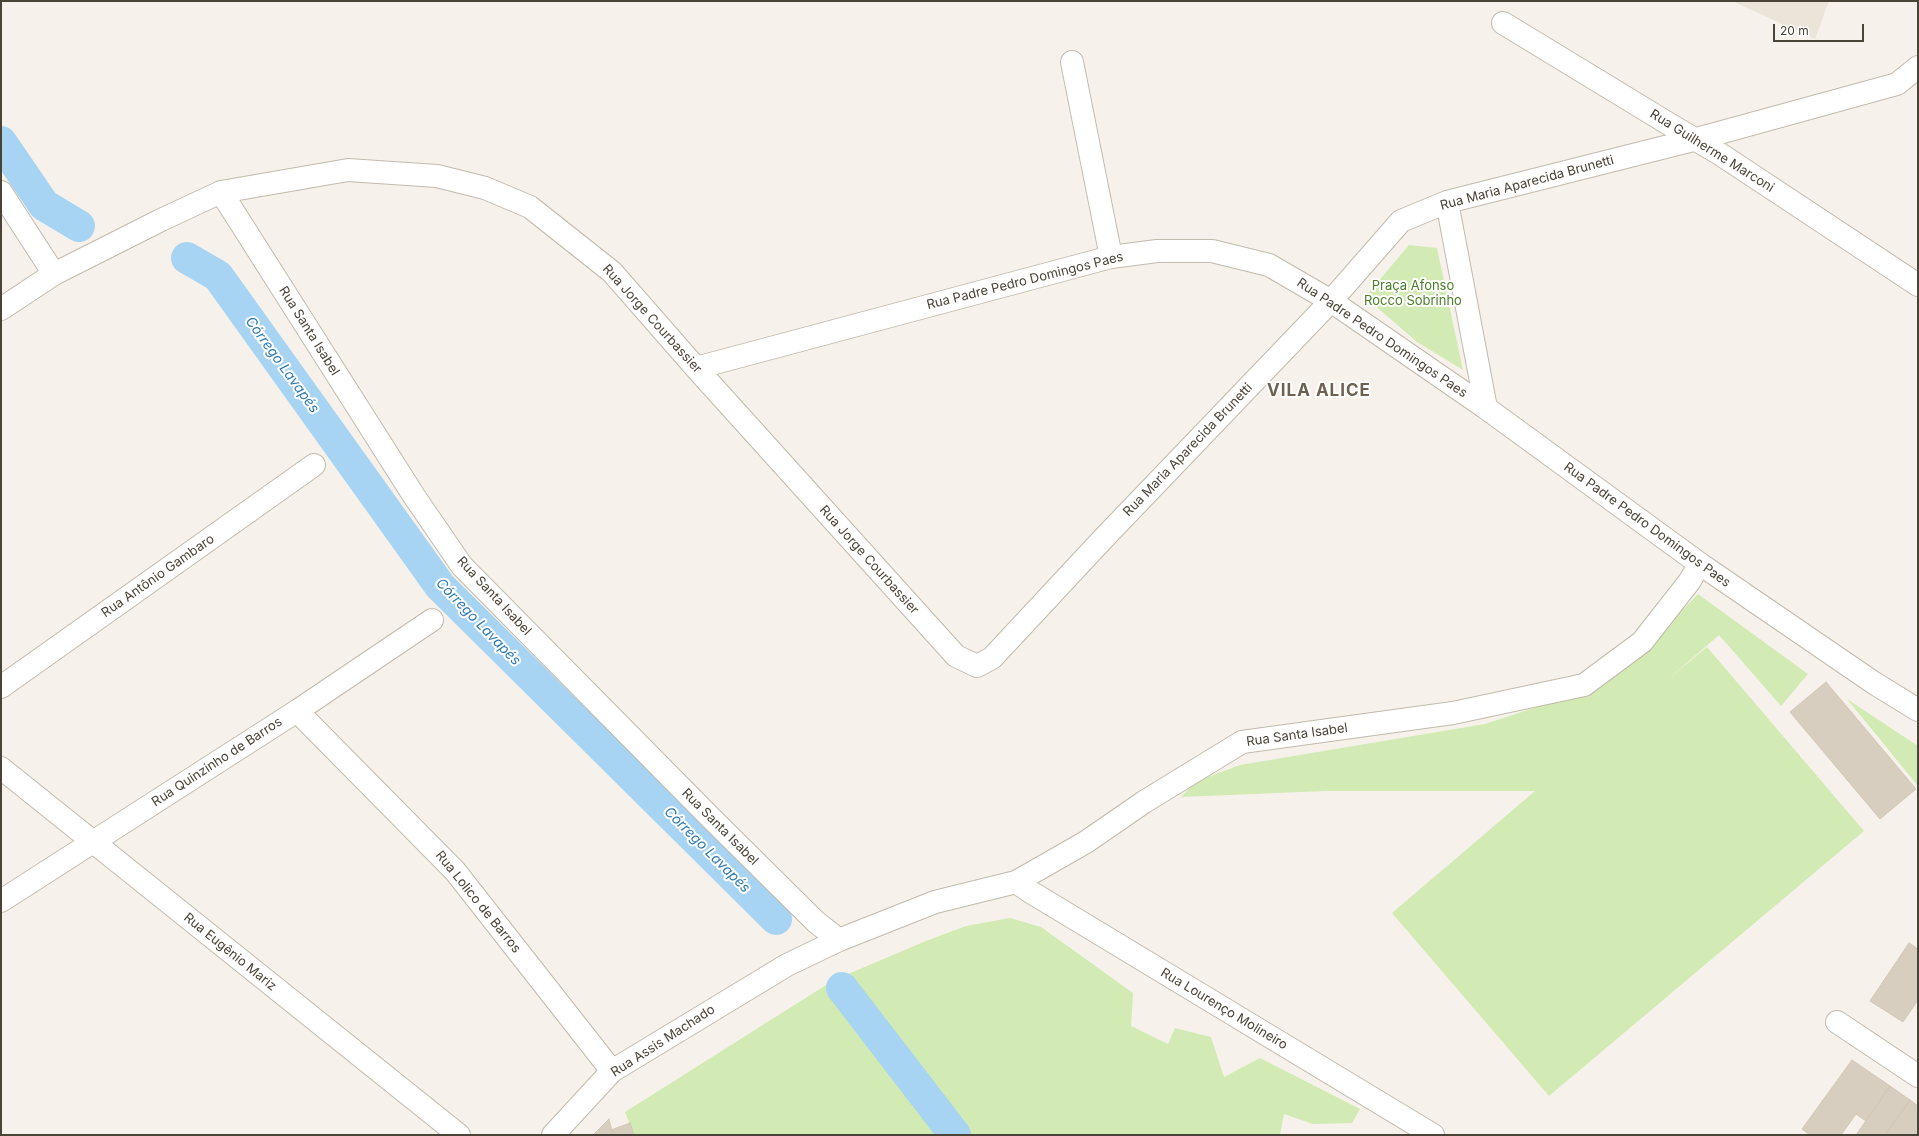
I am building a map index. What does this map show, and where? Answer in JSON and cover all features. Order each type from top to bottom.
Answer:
[{"type":"street","name":"Rua Guilherme Marconi","points":[[1503,23],[1669,124],[1697,139],[1918,285]]},
{"type":"street","points":[[1072,62],[1110,257]]},
{"type":"street","name":"Rua Maria Aparecida Brunetti","points":[[977,666],[992,658],[1107,534],[1331,301],[1401,222],[1448,202],[1697,139],[1897,84],[1918,67]]},
{"type":"street","name":"Rua Jorge Courbassier","points":[[1,309],[54,274],[84,258],[221,192],[348,170],[437,176],[485,188],[530,207],[612,272],[696,368],[956,656],[977,666]]},
{"type":"street","points":[[1,192],[54,274]]},
{"type":"street","name":"Rua Santa Isabel","points":[[221,192],[414,496],[462,566],[816,922],[833,943],[935,902],[1016,882],[1086,842],[1144,802],[1242,742],[1453,713],[1584,685],[1642,642],[1689,582],[1700,564]]},
{"type":"street","points":[[1448,202],[1486,408]]},
{"type":"street","name":"Rua Padre Pedro Domingos Paes","points":[[696,368],[1110,257],[1157,251],[1212,251],[1269,265],[1331,301],[1486,408],[1700,564],[1874,683],[1918,710]]},
{"type":"street","name":"Rua Antônio Gambaro","points":[[1,687],[314,465]]},
{"type":"street","name":"Rua Quinzinho de Barros","points":[[1,901],[297,711],[432,620]]},
{"type":"street","name":"Rua Lolico de Barros","points":[[297,711],[455,871],[612,1071]]},
{"type":"street","name":"Rua Eugênio Mariz","points":[[1,768],[459,1135]]},
{"type":"street","name":"Rua Lourenço Molineiro","points":[[1016,882],[1433,1135]]},
{"type":"street","name":"Rua Assis Machado","points":[[554,1135],[612,1071],[787,965],[833,943]]},
{"type":"street","points":[[1837,1022],[1918,1076]]},
{"type":"shaded area","points":[[1732,1],[1829,1],[1815,39]]},
{"type":"green space","name":"Praça Afonso Rocco Sobrinho","points":[[1409,245],[1437,248],[1463,370],[1417,342],[1365,297]]},
{"type":"green space","points":[[1698,594],[1808,674],[1781,706],[1719,635],[1666,681],[1707,647],[1864,831],[1549,1096],[1392,913],[1535,791],[1325,791],[1181,797],[1197,781],[1240,765],[1485,724],[1592,689],[1649,644]]},
{"type":"green space","points":[[1847,699],[1918,746],[1918,786]]},
{"type":"green space","points":[[1010,918],[1041,927],[1133,993],[1131,1026],[1168,1044],[1175,1028],[1211,1037],[1224,1077],[1260,1058],[1360,1109],[1352,1123],[1313,1124],[1284,1114],[1280,1135],[634,1135],[625,1112],[834,980],[926,941],[966,926]]},
{"type":"building","points":[[1826,682],[1916,789],[1880,819],[1790,712]]},
{"type":"building","points":[[1909,943],[1918,949],[1918,1000],[1903,1022],[1870,1001]]},
{"type":"building","points":[[1852,1060],[1890,1086],[1866,1121],[1856,1114],[1841,1135],[1810,1135],[1802,1129]]},
{"type":"building","points":[[1890,1086],[1910,1100],[1885,1135],[1856,1135]]},
{"type":"building","points":[[1910,1100],[1918,1106],[1918,1132],[1916,1135],[1885,1135]]},
{"type":"building","points":[[609,1119],[613,1135],[593,1135]]},
{"type":"building","points":[[630,1123],[634,1135],[613,1135],[611,1130]]},
{"type":"waterway","name":"Córrego Lavapés","points":[[1,142],[44,205],[79,226]]},
{"type":"waterway","name":"Córrego Lavapés","points":[[187,258],[218,276],[440,586],[776,919]]},
{"type":"waterway","name":"Córrego Lavapés","points":[[842,988],[955,1135]]},
{"type":"district","name":"VILA ALICE","points":[[1319,391]]}]
